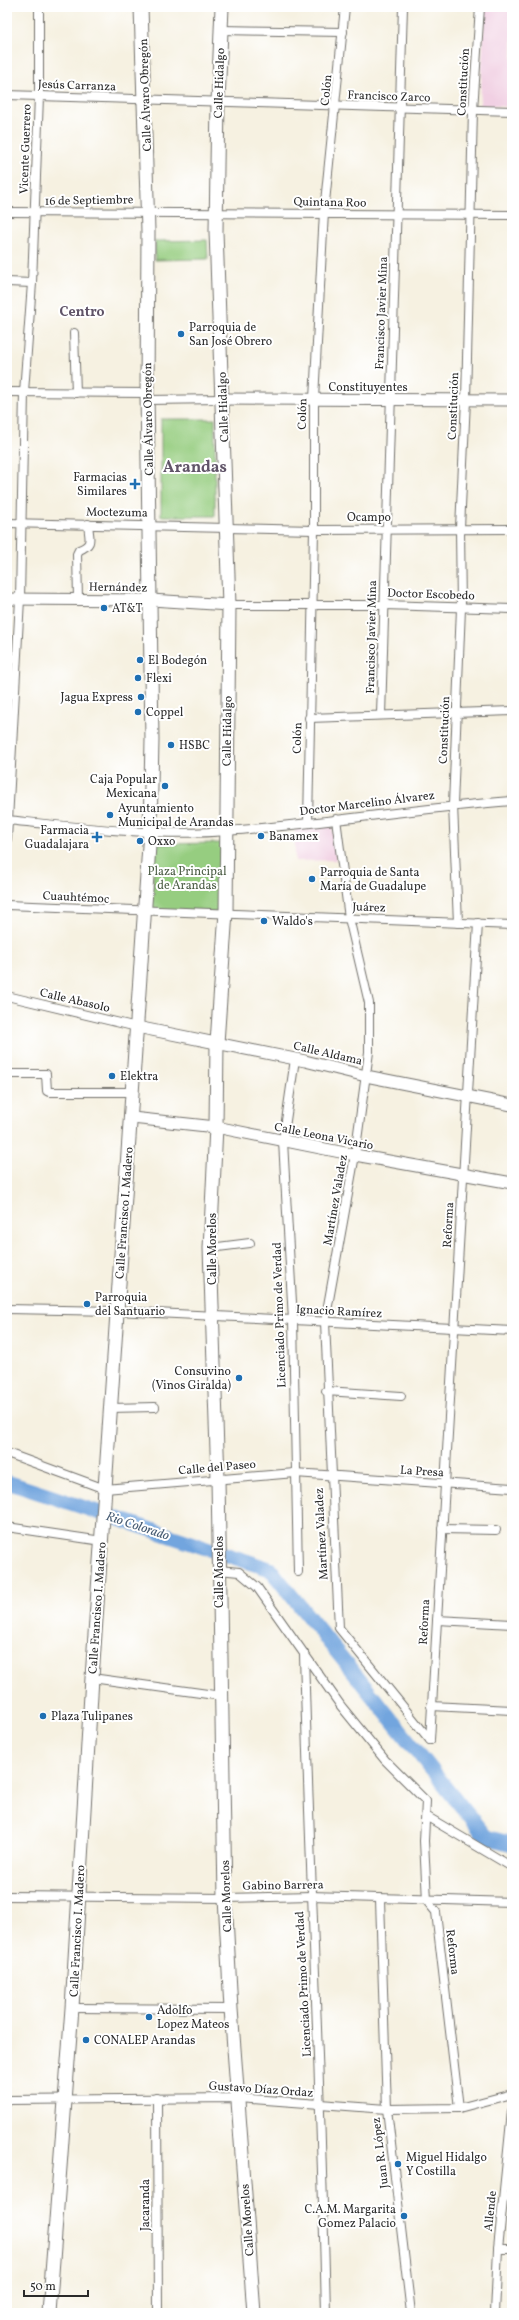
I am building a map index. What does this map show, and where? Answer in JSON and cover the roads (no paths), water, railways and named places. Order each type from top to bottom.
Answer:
[{"type":"main road","name":"Calle Álvaro Obregón","points":[[141,7],[146,100],[148,211],[147,397],[152,740],[150,831]]},
{"type":"main road","name":"Calle Hidalgo","points":[[222,7],[218,102],[216,212],[229,605],[226,832]]},
{"type":"main road","name":"Constituyentes","points":[[223,399],[512,400]]},
{"type":"main road","name":"Hernández","points":[[7,598],[151,600],[229,605]]},
{"type":"main road","name":"Calle Francisco I. Madero","points":[[49,2313],[66,2099],[92,1678],[105,1507],[116,1311],[132,1118],[143,912],[150,831]]},
{"type":"main road","name":"Calle Morelos","points":[[226,832],[226,912],[217,1043],[216,1127],[210,1248],[214,1317],[219,1519],[225,1898],[231,2009],[254,2313]]},
{"type":"main road","name":"Calle Aldama","points":[[137,1027],[295,1059],[366,1076],[512,1104]]},
{"type":"main road","name":"Calle Leona Vicario","points":[[132,1118],[216,1127],[355,1156],[512,1183]]},
{"type":"street","name":"Vicente Guerrero","points":[[7,839],[20,599],[23,523],[24,392],[32,283],[39,96],[38,7]]},
{"type":"street","name":"Colón","points":[[308,822],[311,606],[314,530],[314,399],[324,212],[345,7]]},
{"type":"street","name":"Francisco Javier Mina","points":[[381,715],[403,7]]},
{"type":"street","name":"Constitución","points":[[458,923],[453,806],[461,608],[460,528],[466,400],[473,110],[480,7]]},
{"type":"street","points":[[221,30],[343,32]]},
{"type":"street","name":"Jesús Carranza","points":[[7,95],[146,100]]},
{"type":"street","name":"Francisco Zarco","points":[[146,100],[512,111]]},
{"type":"street","name":"16 de Septiembre","points":[[7,212],[148,211]]},
{"type":"street","name":"Quintana Roo","points":[[148,211],[324,212],[396,215],[512,215]]},
{"type":"street","points":[[7,282],[32,283]]},
{"type":"street","points":[[74,333],[76,393]]},
{"type":"street","points":[[7,392],[76,393],[223,399]]},
{"type":"street","name":"Moctezuma","points":[[7,523],[150,525],[227,528]]},
{"type":"street","points":[[78,599],[77,554],[79,550],[88,547],[90,544],[88,524]]},
{"type":"street","name":"Ocampo","points":[[227,528],[314,530],[460,528],[512,529]]},
{"type":"street","name":"Doctor Escobedo","points":[[229,605],[384,605],[512,609]]},
{"type":"street","points":[[310,718],[512,711]]},
{"type":"street","name":"Doctor Marcelino Álvarez","points":[[8,820],[150,831],[226,832],[453,806],[512,801]]},
{"type":"street","name":"Martínez Valadez","points":[[336,819],[349,918],[369,1003],[369,1052],[355,1156],[325,1322],[326,1391],[339,1628],[430,1740]]},
{"type":"street","name":"Cuauhtémoc","points":[[7,905],[143,912],[226,912]]},
{"type":"street","name":"Juárez","points":[[226,912],[512,925]]},
{"type":"street","name":"Reforma","points":[[430,1740],[478,924]]},
{"type":"street","name":"Calle Abasolo","points":[[7,996],[137,1027]]},
{"type":"street","name":"Licenciado Primo de Verdad","points":[[295,1059],[283,1141],[293,1320],[298,1572]]},
{"type":"street","points":[[7,1074],[46,1074],[47,1091],[49,1092],[133,1092]]},
{"type":"street","points":[[210,1248],[250,1243]]},
{"type":"street","name":"Ignacio Ramírez","points":[[7,1309],[116,1311],[512,1331]]},
{"type":"street","points":[[326,1391],[402,1396]]},
{"type":"street","points":[[110,1408],[155,1407]]},
{"type":"street","points":[[7,1453],[105,1489]]},
{"type":"street","name":"Calle del Paseo","points":[[105,1489],[295,1473],[330,1475]]},
{"type":"street","name":"La Presa","points":[[330,1475],[445,1485],[512,1488]]},
{"type":"street","points":[[7,1527],[102,1539]]},
{"type":"street","points":[[442,1529],[496,1530]]},
{"type":"street","points":[[219,1563],[239,1572],[257,1587],[304,1654]]},
{"type":"street","points":[[437,1620],[512,1624]]},
{"type":"street","name":"Reforma","points":[[304,1654],[341,1706],[385,1760],[426,1801],[424,1841],[427,1901],[436,1912],[458,2108]]},
{"type":"street","name":"Licenciado Primo de Verdad","points":[[304,1654],[311,1896],[321,2105],[326,2313]]},
{"type":"street","points":[[92,1678],[222,1696]]},
{"type":"street","points":[[432,1706],[512,1710]]},
{"type":"street","points":[[426,1816],[512,1867]]},
{"type":"street","name":"Gabino Barrera","points":[[7,1896],[225,1898],[311,1896],[380,1900],[512,1902]]},
{"type":"street","name":"Juan R. López","points":[[380,1900],[387,2109],[411,2313]]},
{"type":"street","points":[[72,2008],[231,2009]]},
{"type":"street","name":"Gustavo Díaz Ordaz","points":[[7,2100],[238,2098],[387,2109],[458,2108],[512,2094]]},
{"type":"street","name":"Jacaranda","points":[[157,2098],[158,2313]]},
{"type":"street","name":"Allende","points":[[495,2313],[498,2250],[509,2171],[512,2112]]},
{"type":"street","points":[[498,2250],[512,2249]]},
{"type":"waterway","name":"Rio Colorado","points":[[7,1482],[270,1569],[486,1837],[512,1844]]},
{"type":"place","name":"Parroquia de San José Obrero","points":[[181,334]]},
{"type":"place","name":"Farmacias Similares","points":[[135,484]]},
{"type":"place","name":"AT&T","points":[[104,608]]},
{"type":"place","name":"El Bodegón","points":[[140,660]]},
{"type":"place","name":"Flexi","points":[[138,678]]},
{"type":"place","name":"Jagua Express","points":[[141,697]]},
{"type":"place","name":"Coppel","points":[[138,712]]},
{"type":"place","name":"HSBC","points":[[171,745]]},
{"type":"place","name":"Caja Popular Mexicana","points":[[165,786]]},
{"type":"place","name":"Ayuntamiento Municipal de Arandas","points":[[110,815]]},
{"type":"place","name":"Banamex","points":[[261,836]]},
{"type":"place","name":"Farmacia Guadalajara","points":[[97,837]]},
{"type":"place","name":"Oxxo","points":[[140,841]]},
{"type":"place","name":"Parroquia de Santa María de Guadalupe","points":[[312,879]]},
{"type":"place","name":"Waldo's","points":[[264,921]]},
{"type":"place","name":"Elektra","points":[[112,1076]]},
{"type":"place","name":"Parroquia del Santuario","points":[[87,1304]]},
{"type":"place","name":"Consuvino (Vinos Giralda)","points":[[239,1378]]},
{"type":"place","name":"Plaza Tulipanes","points":[[43,1716]]},
{"type":"place","name":"Adolfo Lopez Mateos","points":[[149,2017]]},
{"type":"place","name":"CONALEP Arandas","points":[[86,2040]]},
{"type":"place","name":"Miguel Hidalgo Y Costilla","points":[[398,2164]]},
{"type":"place","name":"C.A.M. Margarita Gomez Palacio","points":[[404,2216]]},
{"type":"district","name":"Centro","points":[[82,311]]},
{"type":"district","name":"Arandas","points":[[195,466]]},
{"type":"park label","name":"Plaza Principal de Arandas","points":[[187,878]]}]
